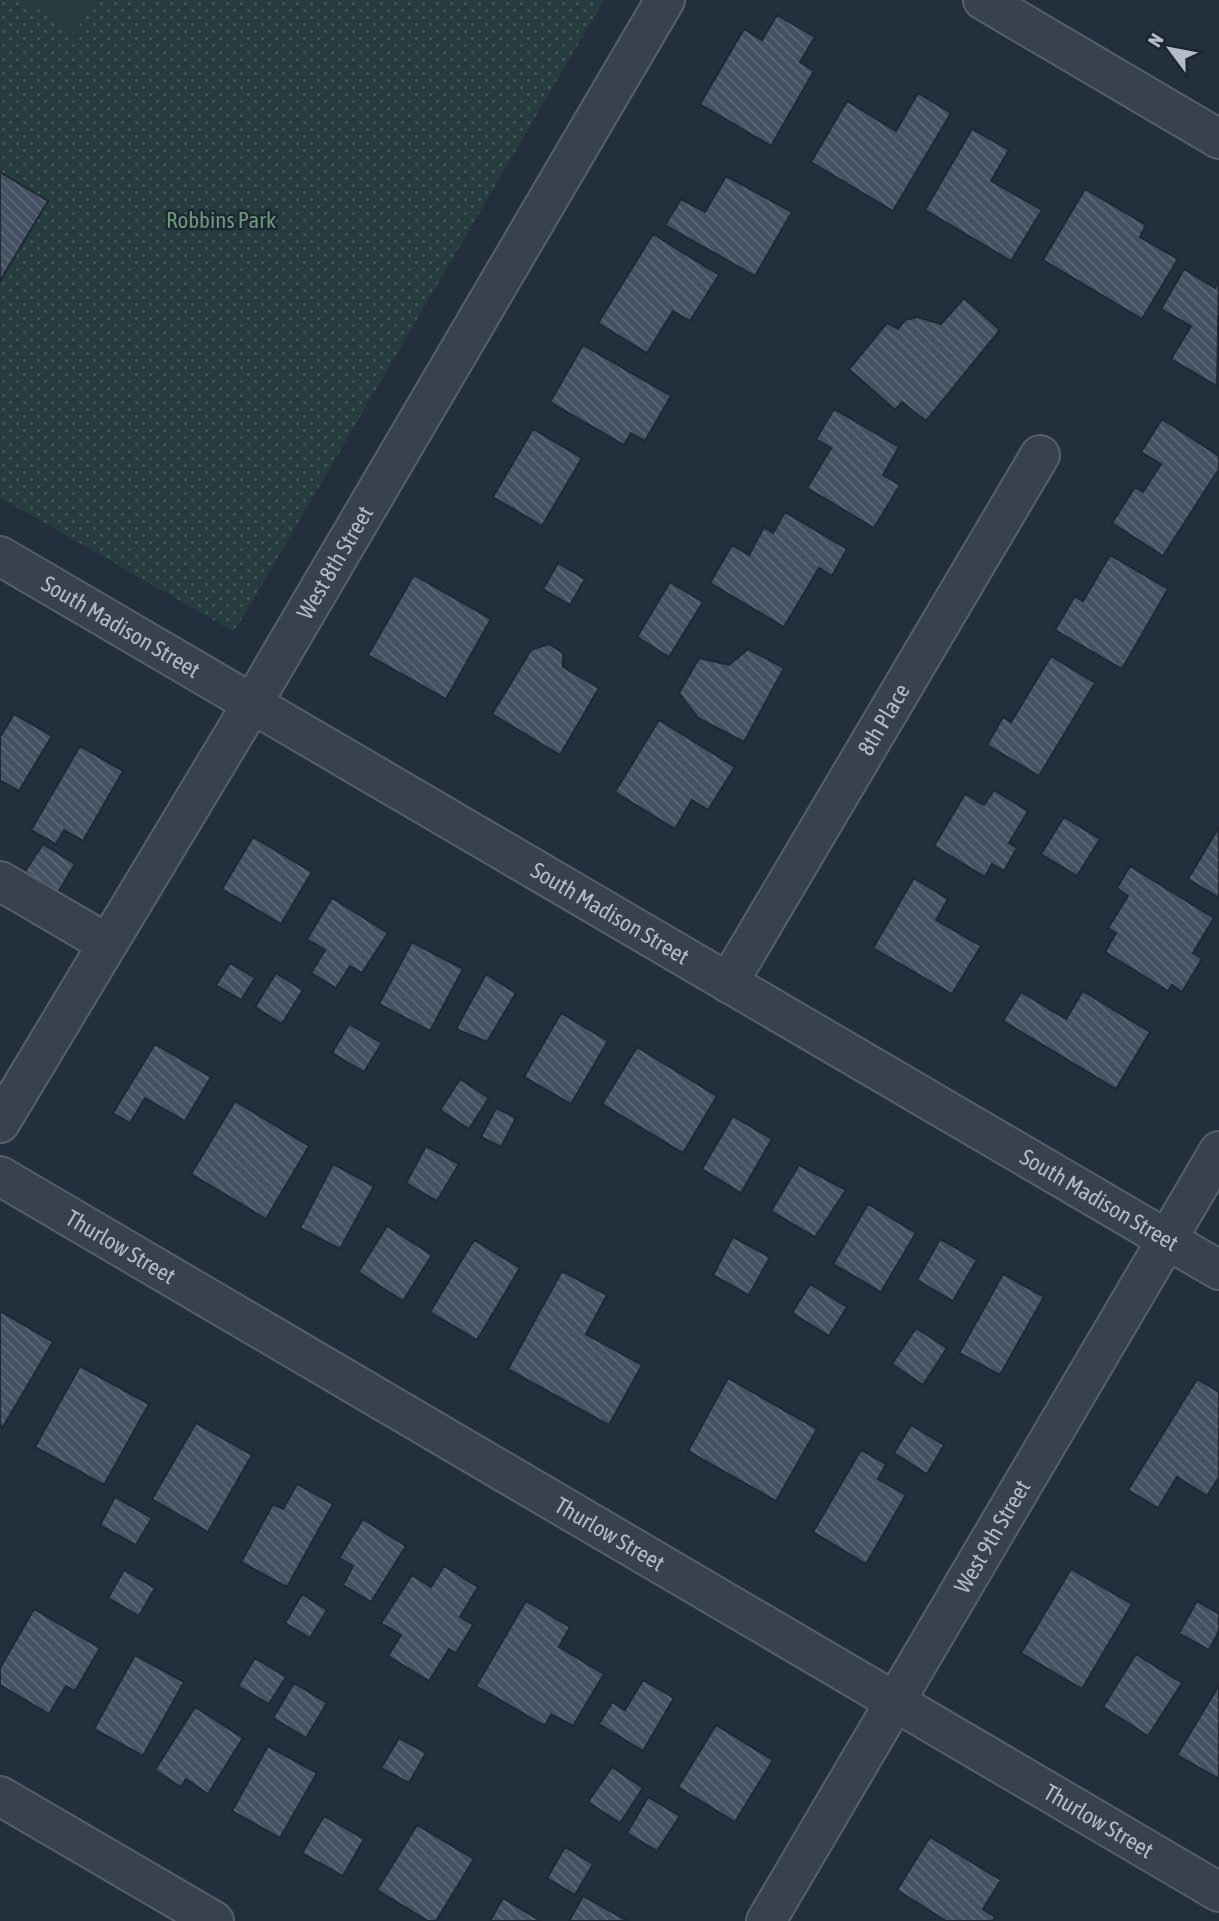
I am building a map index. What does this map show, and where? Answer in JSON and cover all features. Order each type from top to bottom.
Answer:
[{"type":"street","name":"West 8th Street","points":[[0,1123],[252,704],[665,0]]},
{"type":"street","points":[[983,0],[1219,139]]},
{"type":"street","name":"8th Place","points":[[728,983],[1040,455]]},
{"type":"street","name":"South Madison Street","points":[[0,556],[1219,1270]]},
{"type":"street","points":[[0,881],[106,943]]},
{"type":"street","name":"West 9th Street","points":[[766,1921],[1219,1151]]},
{"type":"street","name":"Thurlow Street","points":[[0,1176],[1219,1892]]},
{"type":"street","points":[[0,1796],[214,1921]]},
{"type":"green space","name":"Robbins Park","points":[[0,0],[604,0],[234,632],[0,497]]},
{"type":"green space","points":[[24,0],[97,0],[74,33]]},
{"type":"building","points":[[777,15],[815,37],[800,62],[814,71],[771,146],[700,104],[744,29],[762,40]]},
{"type":"building","points":[[918,93],[951,113],[893,211],[811,162],[847,101],[896,131]]},
{"type":"building","points":[[972,129],[1009,150],[991,181],[1042,210],[1011,261],[925,210]]},
{"type":"building","points":[[0,172],[48,201],[0,281]]},
{"type":"building","points":[[726,176],[792,212],[755,276],[665,225],[681,199],[705,212]]},
{"type":"building","points":[[1085,189],[1146,225],[1140,237],[1178,259],[1142,319],[1043,260]]},
{"type":"building","points":[[653,234],[719,275],[690,321],[673,311],[647,353],[598,323]]},
{"type":"building","points":[[1184,269],[1215,288],[1219,280],[1217,386],[1171,359],[1191,326],[1161,309]]},
{"type":"building","points":[[964,298],[1000,330],[926,421],[902,402],[895,410],[849,369],[887,323],[898,329],[905,320],[917,317],[941,324]]},
{"type":"building","points":[[583,345],[671,396],[645,441],[631,433],[624,445],[550,402]]},
{"type":"building","points":[[834,409],[899,447],[883,475],[900,485],[874,528],[807,488],[831,448],[816,439]]},
{"type":"building","points":[[1162,419],[1219,456],[1219,469],[1163,556],[1112,523],[1135,487],[1143,492],[1161,464],[1141,452]]},
{"type":"building","points":[[533,429],[582,458],[542,526],[493,497]]},
{"type":"building","points":[[785,512],[847,549],[832,576],[819,568],[784,627],[710,583],[732,545],[749,555],[764,527],[773,533]]},
{"type":"building","points":[[1110,555],[1168,589],[1122,669],[1055,630],[1075,596],[1083,601]]},
{"type":"building","points":[[558,563],[585,579],[570,605],[543,589]]},
{"type":"building","points":[[414,575],[491,619],[446,699],[368,655]]},
{"type":"building","points":[[670,582],[703,602],[669,657],[637,637]]},
{"type":"building","points":[[549,644],[563,653],[563,667],[599,688],[560,755],[492,714],[531,650]]},
{"type":"building","points":[[748,649],[784,668],[744,742],[698,718],[679,693],[699,658],[729,665]]},
{"type":"building","points":[[1051,656],[1095,683],[1039,776],[987,745],[1003,717],[1011,722]]},
{"type":"building","points":[[14,714],[52,736],[19,791],[0,780],[0,737]]},
{"type":"building","points":[[659,720],[735,767],[708,810],[692,800],[675,829],[615,792]]},
{"type":"building","points":[[80,746],[123,771],[83,841],[64,830],[56,844],[31,830]]},
{"type":"building","points":[[994,790],[1028,811],[1009,843],[1017,848],[1004,871],[992,864],[985,877],[934,846],[965,794],[984,805]]},
{"type":"building","points":[[1064,817],[1100,839],[1077,876],[1041,854]]},
{"type":"building","points":[[1219,827],[1219,898],[1188,879]]},
{"type":"building","points":[[253,837],[312,872],[281,924],[222,889]]},
{"type":"building","points":[[43,844],[75,864],[57,894],[24,873]]},
{"type":"building","points":[[1130,866],[1214,918],[1193,953],[1202,959],[1182,992],[1172,985],[1168,991],[1105,952],[1116,933],[1108,928],[1128,896],[1117,888]]},
{"type":"building","points":[[914,878],[948,899],[936,920],[981,946],[952,994],[873,948]]},
{"type":"building","points":[[332,898],[388,933],[362,973],[350,966],[336,988],[311,973],[325,950],[307,939]]},
{"type":"building","points":[[412,942],[463,969],[430,1031],[379,1004]]},
{"type":"building","points":[[230,963],[255,978],[241,1000],[216,985]]},
{"type":"building","points":[[276,973],[303,990],[282,1024],[255,1007]]},
{"type":"building","points":[[486,974],[516,993],[487,1042],[456,1029]]},
{"type":"building","points":[[1083,991],[1150,1032],[1116,1089],[1003,1021],[1021,992],[1066,1019]]},
{"type":"building","points":[[561,1013],[608,1041],[571,1104],[524,1077]]},
{"type":"building","points":[[349,1024],[382,1043],[364,1072],[332,1053]]},
{"type":"building","points":[[155,1044],[211,1077],[185,1121],[145,1098],[130,1123],[113,1113]]},
{"type":"building","points":[[637,1047],[717,1096],[683,1153],[602,1104]]},
{"type":"building","points":[[460,1079],[489,1098],[469,1129],[440,1110]]},
{"type":"building","points":[[235,1101],[309,1146],[266,1219],[191,1174]]},
{"type":"building","points":[[496,1108],[516,1118],[501,1147],[481,1137]]},
{"type":"building","points":[[733,1116],[772,1139],[741,1193],[702,1169]]},
{"type":"building","points":[[426,1146],[459,1164],[437,1201],[406,1183]]},
{"type":"building","points":[[333,1164],[374,1186],[340,1249],[300,1228]]},
{"type":"building","points":[[799,1165],[846,1190],[815,1237],[771,1211]]},
{"type":"building","points":[[868,1204],[916,1233],[881,1292],[833,1264]]},
{"type":"building","points":[[387,1226],[432,1255],[403,1301],[358,1272]]},
{"type":"building","points":[[733,1237],[770,1257],[749,1295],[713,1275]]},
{"type":"building","points":[[940,1239],[977,1260],[953,1301],[917,1280]]},
{"type":"building","points":[[474,1240],[520,1268],[477,1340],[430,1312]]},
{"type":"building","points":[[562,1271],[607,1295],[586,1334],[642,1365],[609,1425],[508,1369]]},
{"type":"building","points":[[1003,1274],[1044,1297],[1000,1375],[959,1353]]},
{"type":"building","points":[[810,1284],[847,1307],[829,1336],[792,1313]]},
{"type":"building","points":[[0,1311],[53,1342],[3,1427],[0,1425]]},
{"type":"building","points":[[916,1328],[947,1348],[923,1385],[892,1364]]},
{"type":"building","points":[[80,1366],[149,1404],[104,1485],[35,1447]]},
{"type":"building","points":[[728,1378],[817,1429],[776,1501],[688,1451]]},
{"type":"building","points":[[1197,1379],[1219,1392],[1219,1477],[1207,1496],[1177,1477],[1158,1508],[1128,1490]]},
{"type":"building","points":[[196,1423],[252,1455],[208,1532],[152,1499]]},
{"type":"building","points":[[911,1425],[944,1445],[927,1474],[894,1453]]},
{"type":"building","points":[[861,1450],[886,1464],[878,1479],[906,1495],[866,1564],[813,1532]]},
{"type":"building","points":[[297,1484],[333,1504],[287,1587],[241,1562],[273,1504],[283,1509]]},
{"type":"building","points":[[115,1497],[152,1518],[136,1545],[100,1525]]},
{"type":"building","points":[[363,1519],[406,1546],[371,1602],[343,1585],[353,1566],[339,1558]]},
{"type":"building","points":[[444,1566],[478,1587],[460,1617],[473,1625],[456,1653],[449,1649],[429,1681],[388,1656],[401,1635],[381,1623],[412,1575],[431,1587]]},
{"type":"building","points":[[1071,1569],[1132,1604],[1082,1689],[1021,1653]]},
{"type":"building","points":[[124,1570],[155,1588],[139,1616],[108,1598]]},
{"type":"building","points":[[302,1594],[327,1610],[310,1638],[285,1623]]},
{"type":"building","points":[[526,1601],[570,1627],[559,1647],[604,1674],[573,1726],[551,1714],[545,1726],[476,1686]]},
{"type":"building","points":[[1197,1601],[1219,1614],[1219,1631],[1209,1650],[1179,1633]]},
{"type":"building","points":[[34,1609],[100,1648],[75,1691],[66,1686],[49,1714],[0,1685],[0,1668]]},
{"type":"building","points":[[1136,1654],[1182,1683],[1148,1736],[1103,1707]]},
{"type":"building","points":[[135,1655],[184,1682],[143,1756],[94,1729]]},
{"type":"building","points":[[255,1658],[286,1677],[269,1704],[238,1686]]},
{"type":"building","points":[[643,1680],[674,1698],[643,1751],[599,1724],[612,1702],[625,1710]]},
{"type":"building","points":[[294,1683],[327,1703],[306,1738],[273,1718]]},
{"type":"building","points":[[1219,1685],[1219,1779],[1177,1755]]},
{"type":"building","points":[[195,1707],[243,1738],[208,1794],[186,1779],[181,1787],[155,1770]]},
{"type":"building","points":[[716,1725],[773,1760],[735,1822],[678,1787]]},
{"type":"building","points":[[399,1738],[426,1753],[409,1783],[381,1768]]},
{"type":"building","points":[[268,1746],[317,1773],[280,1838],[232,1811]]},
{"type":"building","points":[[612,1767],[643,1788],[620,1823],[588,1802]]},
{"type":"building","points":[[648,1797],[680,1816],[657,1851],[627,1833]]},
{"type":"building","points":[[324,1816],[364,1839],[343,1876],[302,1853]]},
{"type":"building","points":[[417,1825],[474,1859],[436,1921],[428,1921],[377,1890]]},
{"type":"building","points":[[930,1837],[1001,1880],[983,1909],[995,1917],[993,1921],[946,1921],[897,1890]]},
{"type":"building","points":[[565,1847],[593,1864],[575,1895],[547,1878]]},
{"type":"building","points":[[583,1896],[628,1921],[569,1921]]},
{"type":"building","points":[[503,1898],[541,1921],[490,1921]]}]
